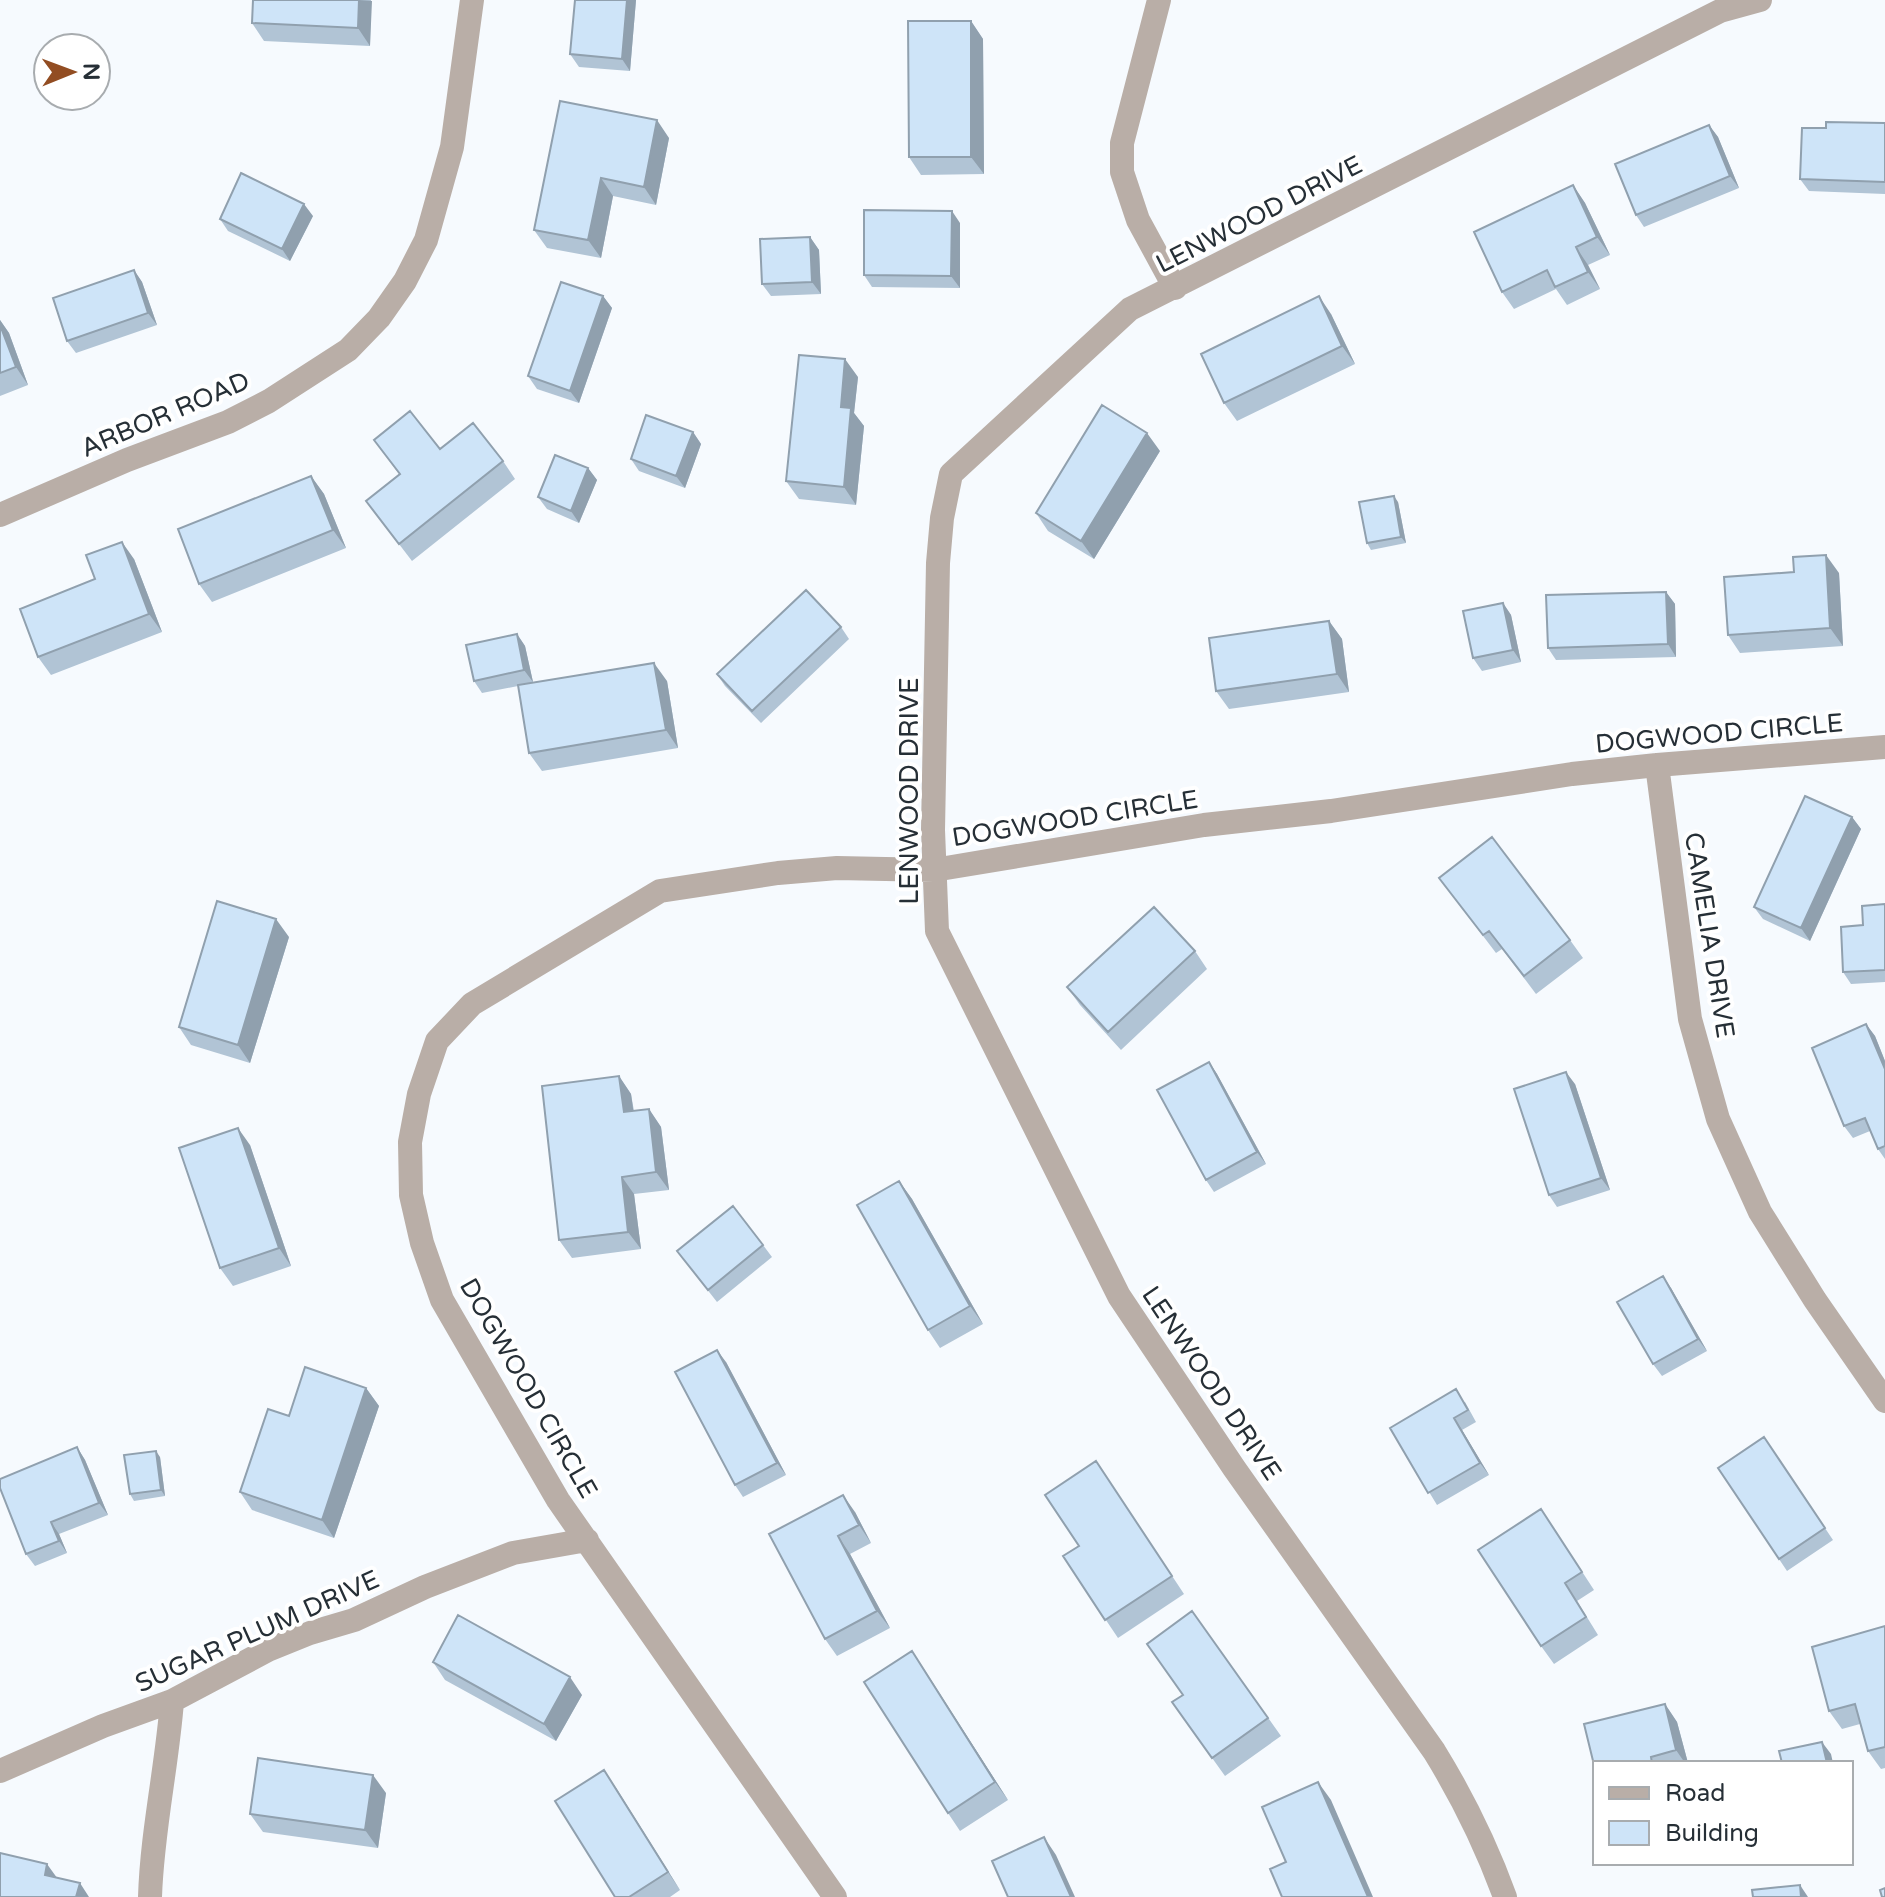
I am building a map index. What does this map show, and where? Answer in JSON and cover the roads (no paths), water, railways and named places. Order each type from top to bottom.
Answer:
[{"type":"street","name":"ARBOR ROAD","points":[[0,515],[127,460],[228,422],[269,401],[348,350],[379,318],[405,281],[426,240],[452,147],[472,0]]},
{"type":"street","points":[[1159,0],[1122,143],[1122,172],[1138,220],[1175,288]]},
{"type":"street","name":"LENWOOD DRIVE","points":[[1505,1897],[1463,1799],[1434,1751],[1234,1468],[1119,1296],[937,931],[934,870],[938,563],[942,518],[951,474],[1130,309],[1720,11],[1760,0]]},
{"type":"street","name":"DOGWOOD CIRCLE","points":[[835,1897],[558,1500],[442,1300],[422,1243],[411,1195],[410,1142],[419,1094],[437,1041],[472,1004],[660,891],[778,873],[837,868],[934,870],[1204,825],[1331,811],[1572,774],[1885,747]]},
{"type":"street","name":"CAMELIA DRIVE","points":[[1657,765],[1690,1019],[1718,1119],[1760,1212],[1815,1300],[1885,1401]]},
{"type":"street","name":"SUGAR PLUM DRIVE","points":[[0,1771],[103,1726],[172,1701],[268,1650],[354,1620],[425,1587],[513,1553],[587,1540]]},
{"type":"street","points":[[150,1897],[151,1854],[169,1745],[172,1701]]}]
